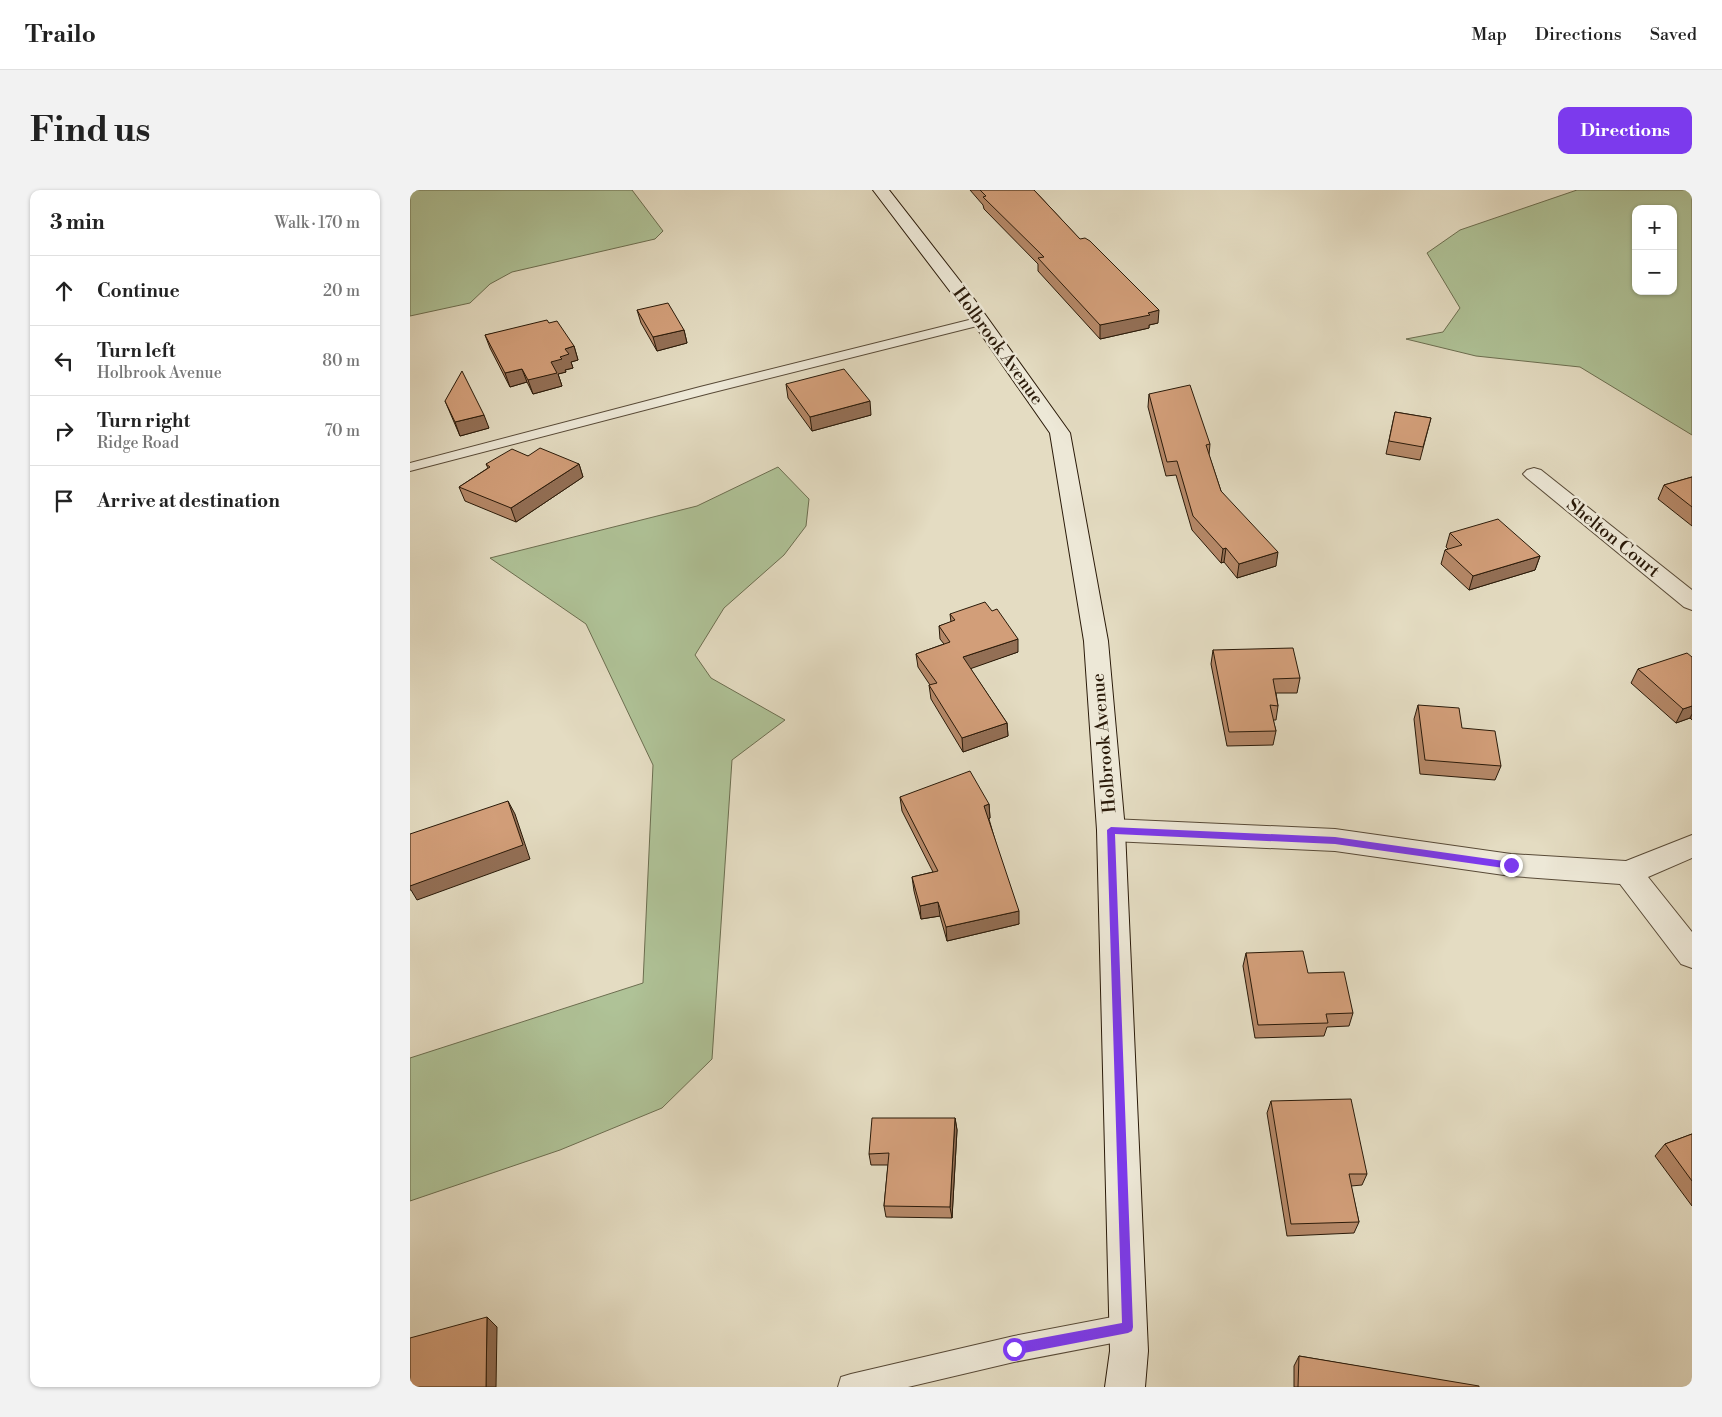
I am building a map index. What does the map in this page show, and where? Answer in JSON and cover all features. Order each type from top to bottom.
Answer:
[{"type":"street","name":"Holbrook Avenue","points":[[881,190],[981,321],[1060,433],[1096,642],[1111,830],[1128,1327],[1125,1387]]},
{"type":"street","name":"Shelton Court","points":[[1534,474],[1692,602]]},
{"type":"street","points":[[1111,830],[1335,840],[1511,865],[1628,873],[1692,846]]},
{"type":"street","points":[[1628,873],[1692,955]]},
{"type":"lane","points":[[410,467],[705,390],[981,321]]},
{"type":"lane","points":[[850,1387],[1014,1349],[1128,1327]]},
{"type":"green space","points":[[410,190],[632,190],[663,231],[655,239],[512,272],[490,284],[470,303],[410,316]]},
{"type":"green space","points":[[1577,190],[1692,190],[1692,435],[1580,367],[1476,356],[1406,339],[1443,332],[1460,308],[1427,253],[1460,230]]},
{"type":"green space","points":[[778,467],[809,499],[806,526],[784,555],[724,608],[695,655],[711,678],[785,720],[732,760],[712,1059],[662,1108],[560,1150],[410,1201],[410,1058],[643,983],[653,765],[586,624],[490,558],[697,506]]},
{"type":"building","points":[[980,190],[1034,190],[1080,239],[1085,238],[1090,241],[1159,310],[1148,313],[1150,315],[1100,325],[1038,258],[1044,257],[983,197],[986,196]]},
{"type":"building","points":[[668,303],[684,330],[653,337],[637,310]]},
{"type":"building","points":[[547,320],[549,323],[557,321],[574,346],[565,349],[569,354],[560,357],[562,359],[551,362],[557,373],[528,380],[522,369],[505,373],[485,335]]},
{"type":"building","points":[[844,369],[870,401],[810,417],[786,384]]},
{"type":"building","points":[[462,371],[484,415],[455,422],[445,401]]},
{"type":"building","points":[[1190,385],[1210,444],[1206,445],[1221,491],[1278,552],[1239,564],[1226,548],[1223,549],[1193,516],[1177,461],[1167,462],[1149,394]]},
{"type":"building","points":[[1395,412],[1431,418],[1423,447],[1389,441]]},
{"type":"building","points":[[540,448],[579,464],[511,508],[459,487],[490,467],[486,464],[512,449],[528,456]]},
{"type":"building","points":[[1692,477],[1692,507],[1664,485]]},
{"type":"building","points":[[1498,519],[1540,556],[1473,576],[1445,550],[1462,545],[1450,533]]},
{"type":"building","points":[[985,602],[992,611],[997,609],[1018,639],[963,657],[1007,723],[962,738],[929,685],[937,683],[916,654],[950,642],[939,626],[955,620],[950,614]]},
{"type":"building","points":[[1293,648],[1300,678],[1273,679],[1278,706],[1270,705],[1276,731],[1229,732],[1213,650]]},
{"type":"building","points":[[1687,653],[1692,657],[1692,706],[1683,709],[1638,669]]},
{"type":"building","points":[[1418,705],[1459,708],[1462,728],[1495,731],[1501,766],[1425,760]]},
{"type":"building","points":[[970,771],[989,804],[984,806],[1019,911],[946,927],[938,902],[920,906],[912,877],[938,871],[900,797]]},
{"type":"building","points":[[508,801],[523,845],[410,886],[410,834]]},
{"type":"building","points":[[1303,951],[1308,973],[1344,972],[1353,1013],[1326,1014],[1328,1023],[1258,1025],[1246,953]]},
{"type":"building","points":[[1351,1099],[1367,1174],[1349,1174],[1359,1222],[1291,1224],[1271,1101]]},
{"type":"building","points":[[872,1118],[955,1118],[950,1207],[884,1206],[889,1153],[869,1154]]},
{"type":"building","points":[[1692,1134],[1692,1181],[1665,1144]]},
{"type":"building","points":[[487,1317],[486,1387],[410,1387],[410,1338]]},
{"type":"building","points":[[1299,1356],[1479,1386],[1479,1387],[1298,1387]]},
{"type":"route","points":[[1014,1349],[1128,1327],[1111,830],[1335,840],[1511,865]]}]
